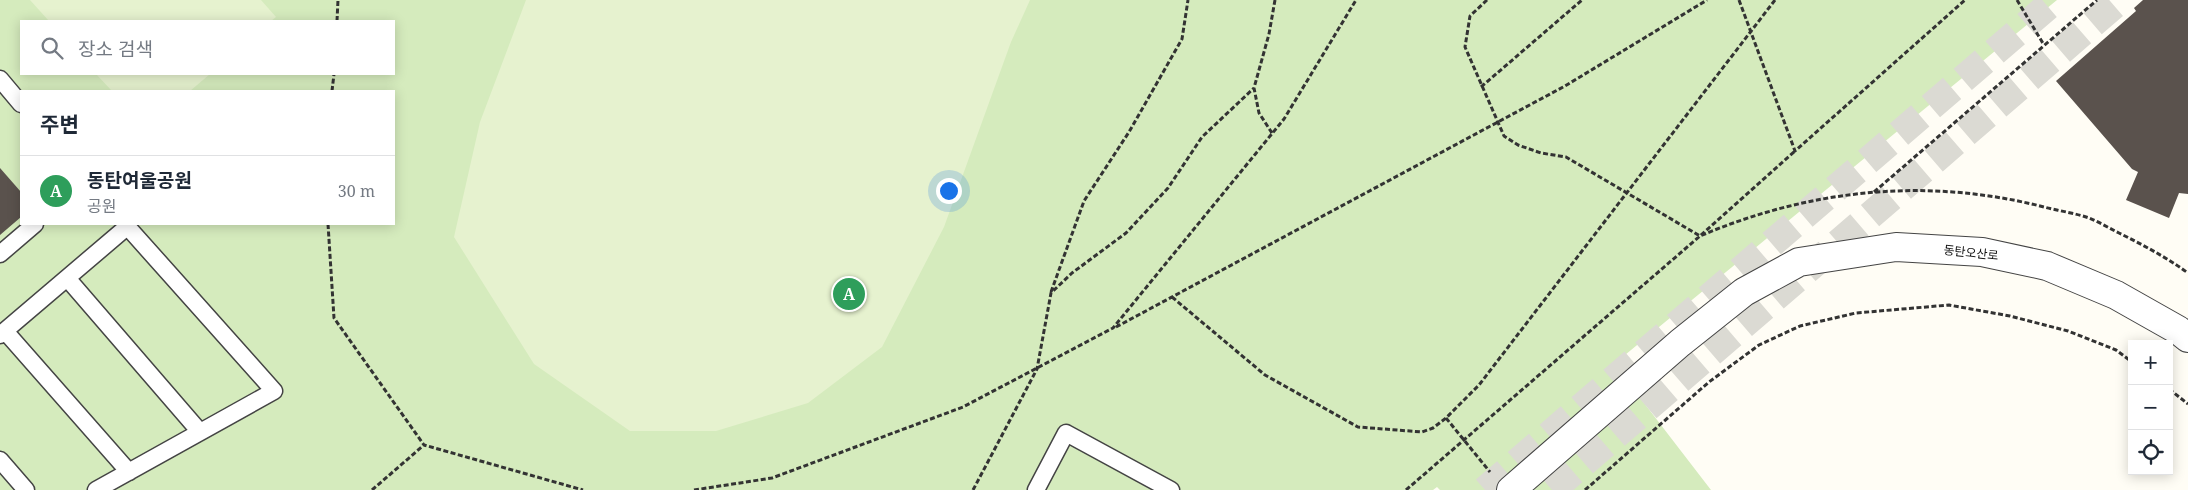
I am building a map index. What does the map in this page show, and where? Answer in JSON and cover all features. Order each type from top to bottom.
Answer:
[{"type":"street","name":"동탄오산로","points":[[1502,483],[1744,292],[1799,262],[1896,247],[1982,252],[2046,266],[2107,291],[2178,330],[2188,338]]},
{"type":"lane","points":[[0,79],[20,103]]},
{"type":"lane","points":[[0,254],[34,225]]},
{"type":"lane","points":[[96,490],[129,472],[274,391],[126,225],[3,333],[129,472]]},
{"type":"lane","points":[[67,278],[200,432]]},
{"type":"lane","points":[[1036,490],[1066,433],[1171,490]]},
{"type":"lane","points":[[0,460],[26,490]]},
{"type":"path","points":[[337,20],[338,0]]},
{"type":"path","points":[[973,490],[1036,368],[1051,293],[1084,201],[1129,132],[1182,39],[1188,0]]},
{"type":"path","points":[[1272,134],[1259,113],[1254,88],[1269,34],[1275,0]]},
{"type":"path","points":[[1113,328],[1284,119],[1356,0]]},
{"type":"path","points":[[1487,0],[1470,16],[1466,47],[1481,87],[1504,136],[1518,145],[1541,153],[1566,157],[1700,236],[1965,0]]},
{"type":"path","points":[[1481,87],[1582,0]]},
{"type":"path","points":[[694,490],[772,478],[963,407],[1565,86],[1707,0]]},
{"type":"path","points":[[1740,0],[1795,152]]},
{"type":"path","points":[[1172,297],[1265,375],[1358,428],[1422,432],[1433,428],[1446,418],[1479,385],[1775,0]]},
{"type":"path","points":[[2017,0],[2044,45]]},
{"type":"path","points":[[1874,193],[2097,0]]},
{"type":"path","points":[[332,90],[334,75]]},
{"type":"path","points":[[1051,293],[1072,273],[1126,234],[1168,188],[1202,137],[1254,88]]},
{"type":"path","points":[[328,225],[334,318],[424,445],[583,490]]},
{"type":"path","points":[[1585,490],[1709,382],[1759,345],[1800,326],[1856,312],[1949,305],[2010,316],[2068,331],[2116,350],[2128,359]]},
{"type":"path","points":[[2173,392],[2188,404]]},
{"type":"path","points":[[1446,418],[1502,483]]},
{"type":"path","points":[[372,490],[424,445]]},
{"type":"green space","points":[[0,0],[2057,0],[1614,364],[1711,490],[1440,490],[1437,487],[1433,490],[0,490]]},
{"type":"green space","points":[[30,0],[261,0],[276,17],[272,20],[48,20]]},
{"type":"green space","points":[[526,0],[1030,0],[1011,42],[944,227],[882,347],[808,403],[716,431],[630,431],[534,364],[454,237],[480,122]]},
{"type":"green space","points":[[97,75],[209,75],[191,90],[111,90]]},
{"type":"building","points":[[2143,0],[2188,0],[2188,194],[2179,193],[2169,218],[2126,200],[2138,172],[2132,169],[2056,81],[2136,11],[2134,8]]},
{"type":"building","points":[[0,168],[20,191],[20,218],[0,235]]},
{"type":"tunnel","points":[[1485,490],[2055,0]]},
{"type":"tunnel","points":[[1552,490],[2120,0]]},
{"type":"place","name":"동탄여울공원","points":[[849,294]]}]
